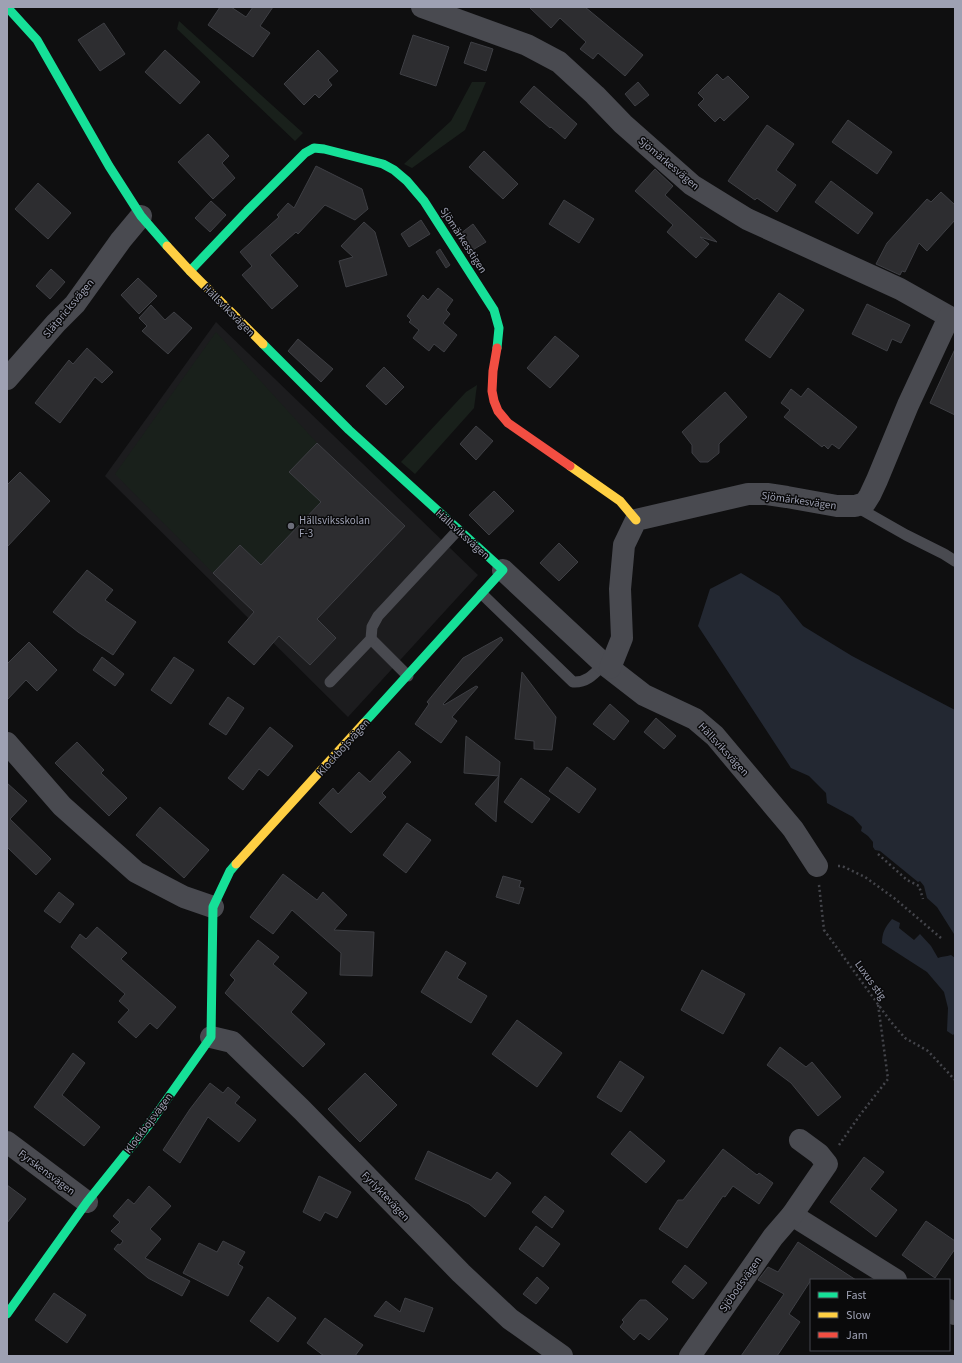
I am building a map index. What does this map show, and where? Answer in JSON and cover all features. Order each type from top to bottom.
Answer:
[{"type":"street","name":"Hällsviksvägen","points":[[7,7],[37,40],[109,166],[141,216],[190,271],[349,430],[607,666],[644,695],[695,719],[715,736],[793,829],[817,866]]},
{"type":"street","name":"Sjömärkesvägen","points":[[422,7],[527,45],[559,62],[595,95],[622,124],[692,185],[747,219],[900,289],[952,319],[908,405],[870,495],[865,503],[855,506],[837,506],[767,494],[748,494],[636,520]]},
{"type":"street","name":"Sjömärkesstigen","points":[[190,271],[293,164],[305,153],[314,148],[348,154],[383,164],[394,170],[407,181],[424,201],[494,310],[498,322],[499,332],[492,378],[493,394],[498,411],[508,423],[620,501],[636,520]]},
{"type":"street","name":"Slätpricksvägen","points":[[7,380],[56,323],[75,304],[121,240],[141,216]]},
{"type":"street","points":[[607,666],[622,638],[620,589],[624,545],[636,520]]},
{"type":"street","points":[[482,594],[503,570]]},
{"type":"street","name":"Klockbojsvägen","points":[[7,1314],[87,1202],[148,1126],[211,1037],[213,907],[230,871],[482,594]]},
{"type":"street","points":[[7,743],[62,806],[136,872],[184,897],[213,907]]},
{"type":"street","name":"Fyrlyktevägen","points":[[211,1037],[232,1042],[302,1110],[461,1273],[510,1319],[562,1356]]},
{"type":"street","points":[[800,1140],[819,1154],[827,1164]]},
{"type":"street","name":"Fyrskensvägen","points":[[7,1142],[87,1202]]},
{"type":"street","name":"Sjöbodsvägen","points":[[690,1356],[773,1237],[792,1214],[827,1164]]},
{"type":"street","points":[[792,1214],[894,1279]]},
{"type":"lane","points":[[855,506],[906,536],[944,554],[955,561]]},
{"type":"lane","points":[[330,682],[371,639],[372,627],[378,616],[458,530]]},
{"type":"lane","points":[[482,594],[573,682],[581,683],[607,666]]},
{"type":"lane","points":[[371,639],[408,676]]},
{"type":"path","points":[[878,854],[907,880],[919,886],[923,899]]},
{"type":"path","points":[[817,866],[842,866],[865,877],[894,898],[941,938]]},
{"type":"path","name":"Luxus stig","points":[[817,866],[824,930],[891,1022],[906,1038],[928,1051],[955,1080]]},
{"type":"path","points":[[827,1164],[860,1114],[888,1079],[878,1003]]},
{"type":"shaded area","points":[[179,21],[303,133],[295,141],[177,29]]},
{"type":"shaded area","points":[[472,82],[486,82],[465,130],[412,168],[404,164],[451,121]]},
{"type":"shaded area","name":"Hällsviksskolan F-3","points":[[216,322],[478,575],[348,717],[105,476]]},
{"type":"shaded area","points":[[216,332],[317,443],[290,472],[321,502],[261,565],[239,545],[213,573],[115,474]]},
{"type":"shaded area","points":[[477,385],[474,408],[415,474],[401,462],[466,392]]},
{"type":"shaded area","points":[[741,573],[779,596],[803,626],[852,656],[955,710],[955,943],[954,934],[937,907],[927,898],[924,886],[920,881],[918,882],[880,851],[875,850],[873,847],[873,842],[861,831],[862,827],[853,817],[827,803],[826,793],[809,776],[791,768],[698,626],[710,589]]},
{"type":"shaded area","points":[[892,919],[900,923],[899,928],[914,940],[920,934],[931,946],[938,958],[951,955],[955,958],[955,1033],[953,1035],[947,1031],[948,1008],[944,992],[927,972],[882,943],[884,930]]},
{"type":"building","points":[[220,7],[231,7],[246,17],[253,7],[273,7],[260,26],[270,33],[253,57],[208,25]]},
{"type":"building","points":[[529,7],[585,7],[643,55],[625,76],[598,53],[593,59],[580,49],[586,42],[560,18],[551,28]]},
{"type":"building","points":[[104,23],[125,54],[100,71],[78,40]]},
{"type":"building","points":[[413,35],[449,47],[436,86],[400,74]]},
{"type":"building","points":[[471,42],[493,49],[486,71],[464,63]]},
{"type":"building","points":[[165,50],[200,82],[180,104],[145,72]]},
{"type":"building","points":[[318,50],[338,71],[328,80],[332,85],[319,98],[315,94],[304,105],[284,84]]},
{"type":"building","points":[[717,74],[723,80],[728,76],[749,97],[724,121],[720,117],[715,122],[698,105],[704,99],[698,93]]},
{"type":"building","points":[[638,82],[649,95],[635,106],[625,94]]},
{"type":"building","points":[[534,86],[577,124],[565,139],[520,102]]},
{"type":"building","points":[[848,120],[892,152],[877,174],[832,142]]},
{"type":"building","points":[[767,125],[794,144],[776,170],[796,185],[777,212],[757,198],[755,200],[728,181]]},
{"type":"building","points":[[208,134],[229,156],[222,163],[235,178],[213,199],[178,162]]},
{"type":"building","points":[[484,151],[518,184],[503,199],[469,167]]},
{"type":"building","points":[[316,166],[362,189],[368,209],[355,220],[325,205],[298,234],[296,232],[270,255],[298,286],[272,309],[242,275],[252,266],[240,252],[279,217],[277,215],[288,203],[294,208]]},
{"type":"building","points":[[655,169],[673,186],[665,195],[717,242],[700,237],[709,244],[696,258],[667,232],[673,225],[635,191]]},
{"type":"building","points":[[831,181],[873,213],[858,234],[815,202]]},
{"type":"building","points":[[38,183],[71,213],[48,239],[15,209]]},
{"type":"building","points":[[941,192],[955,205],[955,220],[927,251],[919,243],[905,272],[902,271],[900,275],[876,264],[887,243],[927,199],[931,202]]},
{"type":"building","points":[[564,200],[594,219],[579,243],[549,224]]},
{"type":"building","points":[[211,201],[226,215],[210,232],[195,218]]},
{"type":"building","points":[[421,220],[430,234],[409,247],[401,234]]},
{"type":"building","points":[[364,222],[375,232],[387,275],[346,287],[339,261],[353,257],[341,246]]},
{"type":"building","points":[[473,224],[486,242],[471,251],[460,234]]},
{"type":"building","points":[[440,249],[450,265],[446,268],[436,252]]},
{"type":"building","points":[[51,269],[65,282],[50,299],[36,286]]},
{"type":"building","points":[[138,278],[157,296],[139,314],[121,295]]},
{"type":"building","points":[[438,288],[453,300],[446,310],[450,314],[443,323],[457,335],[444,352],[434,344],[429,351],[413,338],[419,330],[409,322],[411,320],[407,316],[423,295],[428,300]]},
{"type":"building","points":[[779,293],[804,310],[770,358],[745,340]]},
{"type":"building","points":[[867,304],[910,325],[901,343],[892,339],[887,351],[852,334]]},
{"type":"building","points":[[151,305],[165,320],[174,312],[192,328],[168,354],[142,331],[147,326],[139,318]]},
{"type":"building","points":[[555,336],[579,356],[550,388],[527,368]]},
{"type":"building","points":[[298,339],[333,369],[321,382],[288,351]]},
{"type":"building","points":[[87,348],[113,372],[102,383],[95,377],[60,423],[35,403],[69,360],[73,364]]},
{"type":"building","points":[[955,349],[955,415],[930,403]]},
{"type":"building","points":[[384,367],[404,387],[386,405],[366,386]]},
{"type":"building","points":[[808,388],[857,427],[839,449],[832,444],[828,449],[824,445],[822,447],[784,417],[790,410],[781,403],[791,389],[801,397]]},
{"type":"building","points":[[725,392],[747,417],[719,444],[719,453],[708,462],[700,462],[692,453],[692,445],[682,432]]},
{"type":"building","points":[[476,426],[493,441],[476,460],[460,444]]},
{"type":"building","points":[[317,443],[405,526],[317,619],[336,638],[310,665],[279,636],[254,665],[228,642],[254,612],[213,573],[240,545],[261,565],[321,502],[289,472]]},
{"type":"building","points":[[20,472],[50,501],[7,547],[7,485]]},
{"type":"building","points":[[494,491],[514,511],[489,535],[469,515]]},
{"type":"building","points":[[559,543],[578,562],[559,581],[540,563]]},
{"type":"building","points":[[87,570],[113,590],[105,600],[136,622],[113,655],[78,632],[53,612]]},
{"type":"building","points":[[501,637],[503,640],[443,704],[444,705],[476,686],[478,687],[452,717],[457,721],[441,743],[415,724],[429,704],[427,702],[463,658]]},
{"type":"building","points":[[29,642],[57,670],[37,691],[26,680],[7,700],[7,664]]},
{"type":"building","points":[[102,657],[124,674],[115,686],[93,670]]},
{"type":"building","points":[[174,657],[194,670],[171,704],[151,690]]},
{"type":"building","points":[[522,672],[556,717],[552,750],[534,749],[534,741],[515,739]]},
{"type":"building","points":[[228,697],[244,708],[226,735],[209,724]]},
{"type":"building","points":[[610,704],[629,721],[614,740],[593,724]]},
{"type":"building","points":[[656,718],[676,736],[664,749],[644,732]]},
{"type":"building","points":[[270,727],[293,746],[268,776],[259,769],[243,790],[228,778]]},
{"type":"building","points":[[466,736],[500,762],[499,776],[464,773]]},
{"type":"building","points":[[77,742],[104,770],[101,773],[127,798],[109,816],[55,763]]},
{"type":"building","points":[[399,751],[411,762],[382,793],[386,797],[351,833],[319,803],[333,788],[338,794],[359,772],[370,782]]},
{"type":"building","points":[[567,767],[596,789],[579,813],[549,791]]},
{"type":"building","points":[[499,776],[496,822],[475,804]]},
{"type":"building","points":[[521,778],[550,799],[532,823],[504,802]]},
{"type":"building","points":[[7,783],[27,801],[10,819],[51,859],[36,875],[7,847]]},
{"type":"building","points":[[160,807],[209,850],[184,878],[136,835]]},
{"type":"building","points":[[407,823],[431,840],[406,873],[383,855]]},
{"type":"building","points":[[283,874],[317,900],[323,892],[347,915],[334,930],[374,932],[372,976],[340,975],[341,953],[292,910],[273,934],[250,917]]},
{"type":"building","points":[[503,876],[521,881],[519,887],[524,888],[519,904],[496,897]]},
{"type":"building","points":[[59,892],[74,904],[60,923],[44,911]]},
{"type":"building","points":[[97,927],[127,953],[121,959],[176,1007],[157,1029],[150,1023],[136,1038],[118,1022],[129,1010],[119,1001],[125,994],[71,947],[80,934],[86,939]]},
{"type":"building","points":[[258,940],[279,957],[273,964],[307,993],[291,1012],[325,1044],[303,1067],[225,993],[235,980],[230,975]]},
{"type":"building","points":[[446,951],[466,963],[457,978],[487,996],[471,1023],[421,992]]},
{"type":"building","points":[[702,970],[745,994],[723,1034],[681,1010]]},
{"type":"building","points":[[517,1020],[562,1053],[537,1087],[492,1054]]},
{"type":"building","points":[[780,1047],[806,1067],[812,1062],[841,1097],[818,1116],[791,1083],[767,1065]]},
{"type":"building","points":[[73,1053],[85,1063],[62,1095],[100,1127],[84,1146],[34,1107]]},
{"type":"building","points":[[620,1061],[644,1077],[621,1112],[597,1097]]},
{"type":"building","points":[[365,1073],[397,1105],[360,1142],[328,1109]]},
{"type":"building","points":[[210,1083],[223,1093],[228,1087],[240,1097],[235,1103],[256,1120],[239,1142],[208,1117],[180,1163],[163,1150],[190,1109]]},
{"type":"building","points":[[630,1131],[665,1161],[646,1183],[611,1154]]},
{"type":"building","points":[[723,1149],[757,1175],[759,1173],[773,1183],[759,1204],[733,1186],[725,1197],[723,1196],[687,1248],[659,1229],[678,1200],[683,1200]]},
{"type":"building","points":[[428,1151],[491,1180],[497,1172],[511,1183],[485,1217],[469,1204],[415,1179]]},
{"type":"building","points":[[864,1157],[884,1172],[870,1189],[897,1210],[876,1237],[830,1202]]},
{"type":"building","points":[[319,1176],[351,1192],[337,1218],[325,1212],[320,1221],[303,1212]]},
{"type":"building","points":[[7,1185],[26,1199],[7,1223]]},
{"type":"building","points":[[149,1186],[171,1206],[150,1229],[161,1239],[145,1258],[190,1281],[182,1296],[148,1278],[114,1249],[123,1241],[111,1231],[120,1222],[113,1216],[128,1199],[134,1204]]},
{"type":"building","points":[[545,1196],[564,1211],[552,1228],[532,1212]]},
{"type":"building","points":[[926,1221],[955,1241],[955,1249],[935,1278],[902,1255]]},
{"type":"building","points":[[536,1226],[560,1244],[543,1267],[519,1249]]},
{"type":"building","points":[[223,1241],[245,1252],[238,1264],[243,1267],[228,1296],[183,1273],[199,1243],[217,1252]]},
{"type":"building","points":[[798,1242],[854,1279],[810,1279],[810,1282],[789,1314],[800,1322],[777,1356],[741,1356],[784,1294],[758,1280],[768,1267],[778,1272]]},
{"type":"building","points":[[685,1265],[707,1283],[693,1299],[672,1282]]},
{"type":"building","points":[[537,1277],[549,1288],[536,1304],[523,1294]]},
{"type":"building","points":[[54,1293],[86,1315],[67,1343],[35,1320]]},
{"type":"building","points":[[268,1297],[296,1318],[278,1342],[250,1321]]},
{"type":"building","points":[[405,1298],[433,1308],[424,1332],[374,1316],[386,1301],[400,1312]]},
{"type":"building","points":[[640,1300],[646,1300],[668,1319],[649,1340],[640,1333],[634,1340],[620,1327],[624,1322],[622,1320]]},
{"type":"building","points":[[325,1318],[363,1345],[355,1356],[324,1356],[307,1343]]},
{"type":"traffic: fast","points":[[7,7],[37,40],[109,166],[141,216],[167,246]]},
{"type":"traffic: fast","points":[[190,271],[305,153],[314,148],[324,149],[383,164],[394,170],[407,181],[424,201],[494,310],[499,328],[497,348]]},
{"type":"traffic: fast","points":[[263,344],[349,430],[503,570],[364,723]]},
{"type":"traffic: fast","points":[[7,1314],[87,1202],[148,1126],[211,1037],[213,907],[230,871],[236,864]]},
{"type":"traffic: slow","points":[[167,246],[263,344]]},
{"type":"traffic: slow","points":[[570,466],[620,501],[636,520]]},
{"type":"traffic: slow","points":[[236,864],[364,723]]},
{"type":"traffic: jam","points":[[497,348],[493,371],[492,391],[498,411],[508,423],[570,466]]},
{"type":"place","name":"Hällsviksskolan F-3","points":[[291,526]]}]
